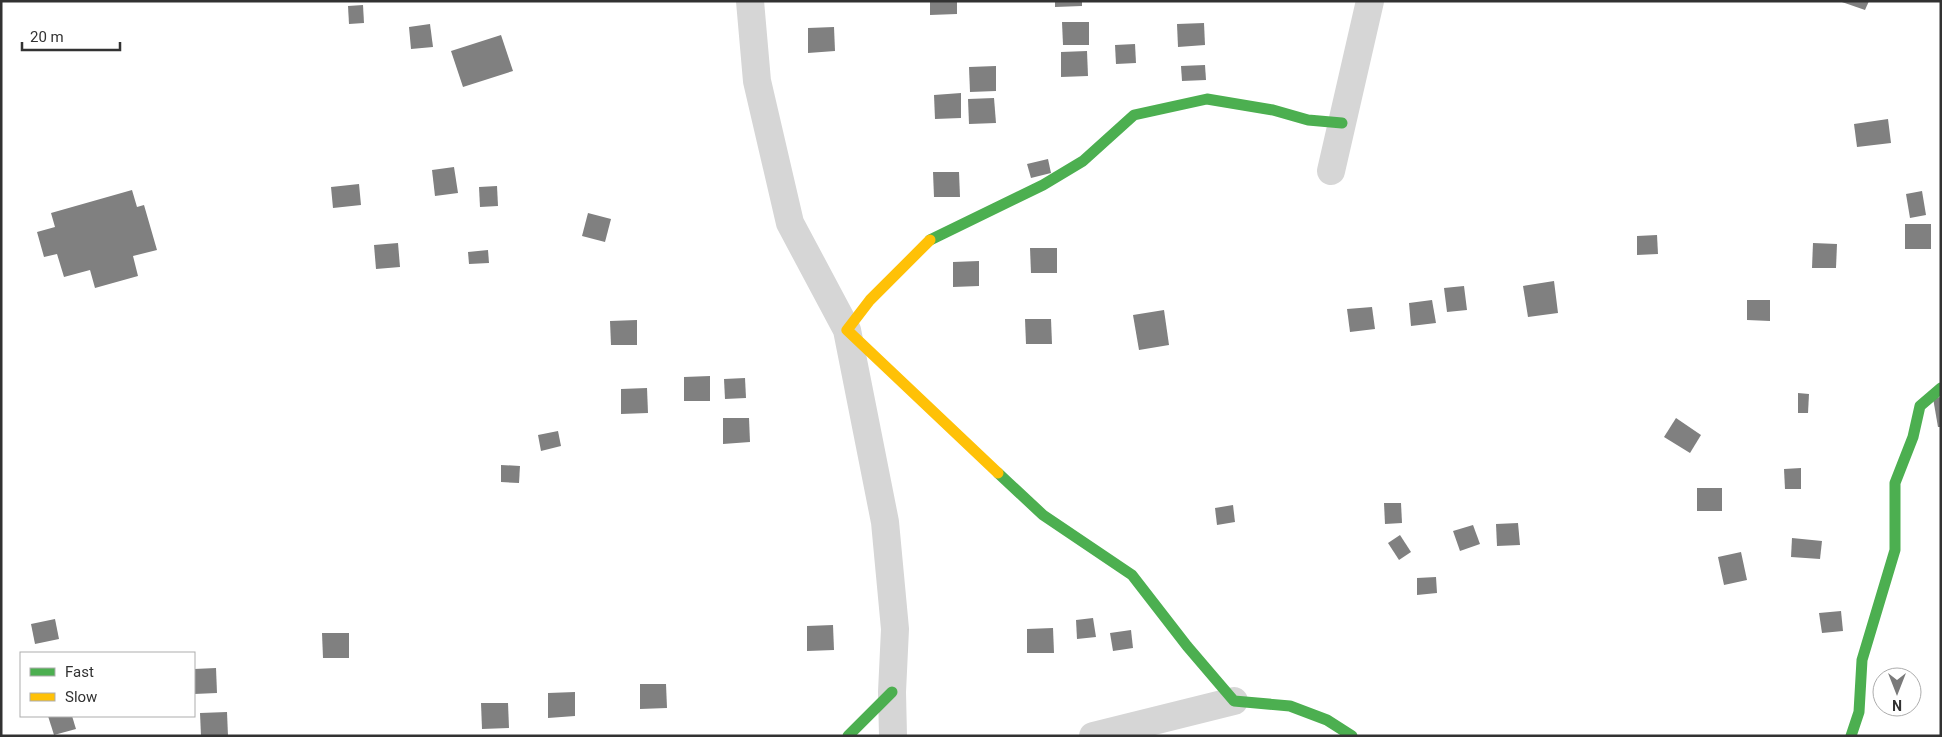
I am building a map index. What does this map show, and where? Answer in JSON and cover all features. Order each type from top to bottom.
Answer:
[{"type":"street","points":[[750,1],[757,80],[790,223],[846,330],[885,522],[896,629],[892,692],[892,736]]},
{"type":"street","points":[[1331,171],[1370,1]]},
{"type":"street","points":[[846,330],[870,300],[932,238],[994,210],[1083,162],[1134,114],[1207,99],[1273,110],[1308,120],[1342,123]]},
{"type":"street","points":[[846,330],[1043,515],[1132,575],[1187,646],[1234,701]]},
{"type":"street","points":[[1851,736],[1859,712],[1862,660],[1895,550],[1895,484],[1913,436],[1920,406],[1941,388]]},
{"type":"street","points":[[848,736],[892,692]]},
{"type":"street","points":[[1093,736],[1234,701],[1290,706],[1328,720],[1352,736]]},
{"type":"building","points":[[930,1],[957,1],[957,14],[930,15]]},
{"type":"building","points":[[1055,1],[1082,1],[1082,6],[1055,7]]},
{"type":"building","points":[[1839,1],[1869,1],[1865,10]]},
{"type":"building","points":[[363,5],[364,23],[349,24],[348,6]]},
{"type":"building","points":[[1062,22],[1089,22],[1089,45],[1063,45]]},
{"type":"building","points":[[1204,23],[1205,45],[1178,47],[1177,24]]},
{"type":"building","points":[[430,24],[433,47],[411,49],[409,27]]},
{"type":"building","points":[[834,27],[835,51],[808,53],[808,28]]},
{"type":"building","points":[[501,35],[513,71],[463,87],[451,51]]},
{"type":"building","points":[[1135,44],[1136,63],[1116,64],[1115,45]]},
{"type":"building","points":[[1087,51],[1088,76],[1061,77],[1061,52]]},
{"type":"building","points":[[1205,65],[1206,80],[1182,81],[1181,66]]},
{"type":"building","points":[[996,66],[996,91],[970,92],[969,67]]},
{"type":"building","points":[[961,93],[961,118],[935,119],[934,95]]},
{"type":"building","points":[[994,98],[996,123],[969,124],[968,99]]},
{"type":"building","points":[[1888,119],[1891,143],[1857,147],[1854,124]]},
{"type":"building","points":[[1048,159],[1051,173],[1031,178],[1027,164]]},
{"type":"building","points":[[454,167],[458,193],[435,196],[432,170]]},
{"type":"building","points":[[933,172],[959,172],[960,197],[934,197]]},
{"type":"building","points":[[359,184],[361,205],[333,208],[331,187]]},
{"type":"building","points":[[497,186],[498,206],[480,207],[479,187]]},
{"type":"building","points":[[132,190],[137,207],[144,205],[157,250],[133,256],[138,276],[95,288],[90,270],[64,277],[57,254],[44,257],[37,232],[55,227],[51,213]]},
{"type":"building","points":[[1922,191],[1926,215],[1910,218],[1906,194]]},
{"type":"building","points":[[588,213],[611,219],[605,242],[582,236]]},
{"type":"building","points":[[1905,224],[1931,224],[1931,249],[1905,249]]},
{"type":"building","points":[[1657,235],[1658,254],[1637,255],[1637,236]]},
{"type":"building","points":[[398,243],[400,267],[376,269],[374,245]]},
{"type":"building","points":[[1813,243],[1837,244],[1836,268],[1812,268]]},
{"type":"building","points":[[1030,248],[1057,248],[1057,273],[1031,273]]},
{"type":"building","points":[[488,250],[489,263],[469,264],[468,252]]},
{"type":"building","points":[[979,261],[979,286],[953,287],[953,262]]},
{"type":"building","points":[[1554,281],[1558,313],[1528,317],[1523,286]]},
{"type":"building","points":[[1464,286],[1467,310],[1447,312],[1444,288]]},
{"type":"building","points":[[1432,300],[1436,323],[1411,326],[1409,303]]},
{"type":"building","points":[[1747,300],[1770,300],[1770,321],[1747,320]]},
{"type":"building","points":[[1372,307],[1375,329],[1350,332],[1347,309]]},
{"type":"building","points":[[1164,310],[1169,345],[1139,350],[1133,315]]},
{"type":"building","points":[[1025,319],[1051,319],[1052,344],[1026,344]]},
{"type":"building","points":[[637,320],[637,345],[611,345],[610,321]]},
{"type":"building","points":[[710,376],[710,401],[684,401],[684,377]]},
{"type":"building","points":[[745,378],[746,398],[725,399],[724,379]]},
{"type":"building","points":[[647,388],[648,413],[621,414],[621,389]]},
{"type":"building","points":[[1798,393],[1809,394],[1808,413],[1798,413]]},
{"type":"building","points":[[1941,397],[1941,427],[1938,427],[1933,398]]},
{"type":"building","points":[[723,418],[749,418],[750,442],[723,444]]},
{"type":"building","points":[[1676,418],[1701,435],[1690,453],[1664,437]]},
{"type":"building","points":[[558,431],[561,446],[541,451],[538,435]]},
{"type":"building","points":[[501,465],[520,466],[519,483],[501,482]]},
{"type":"building","points":[[1801,468],[1801,489],[1785,489],[1784,469]]},
{"type":"building","points":[[1697,488],[1722,488],[1722,511],[1697,511]]},
{"type":"building","points":[[1384,503],[1401,503],[1402,523],[1385,524]]},
{"type":"building","points":[[1233,505],[1235,522],[1217,525],[1215,508]]},
{"type":"building","points":[[1518,523],[1520,545],[1497,546],[1496,524]]},
{"type":"building","points":[[1473,525],[1480,544],[1460,551],[1453,531]]},
{"type":"building","points":[[1400,535],[1411,552],[1399,560],[1388,543]]},
{"type":"building","points":[[1792,538],[1822,541],[1820,559],[1791,557]]},
{"type":"building","points":[[1741,552],[1747,580],[1724,585],[1718,557]]},
{"type":"building","points":[[1436,577],[1437,593],[1417,595],[1417,578]]},
{"type":"building","points":[[1841,611],[1843,631],[1822,633],[1819,613]]},
{"type":"building","points":[[1093,618],[1096,637],[1077,639],[1076,620]]},
{"type":"building","points":[[55,619],[59,639],[35,644],[31,624]]},
{"type":"building","points":[[833,625],[834,650],[807,651],[807,626]]},
{"type":"building","points":[[1053,628],[1054,653],[1027,653],[1027,629]]},
{"type":"building","points":[[1131,630],[1133,648],[1113,651],[1110,633]]},
{"type":"building","points":[[322,633],[349,633],[349,658],[323,658]]},
{"type":"building","points":[[216,668],[217,693],[195,694],[195,669]]},
{"type":"building","points":[[640,684],[666,684],[667,708],[640,709]]},
{"type":"building","points":[[575,692],[575,716],[548,718],[548,693]]},
{"type":"building","points":[[481,703],[508,703],[509,728],[482,729]]},
{"type":"building","points":[[227,712],[228,736],[201,736],[200,713]]},
{"type":"building","points":[[48,717],[72,717],[76,729],[54,735]]},
{"type":"traffic: fast","points":[[930,240],[1043,185],[1083,161],[1134,115],[1207,99],[1273,110],[1308,120],[1342,123]]},
{"type":"traffic: fast","points":[[1851,736],[1859,712],[1862,660],[1895,550],[1895,483],[1913,437],[1920,406],[1941,388]]},
{"type":"traffic: fast","points":[[998,473],[1043,515],[1132,575],[1187,646],[1234,701],[1290,706],[1327,720],[1352,736]]},
{"type":"traffic: fast","points":[[848,736],[892,692]]},
{"type":"traffic: slow","points":[[930,240],[870,300],[847,330],[998,473]]}]
